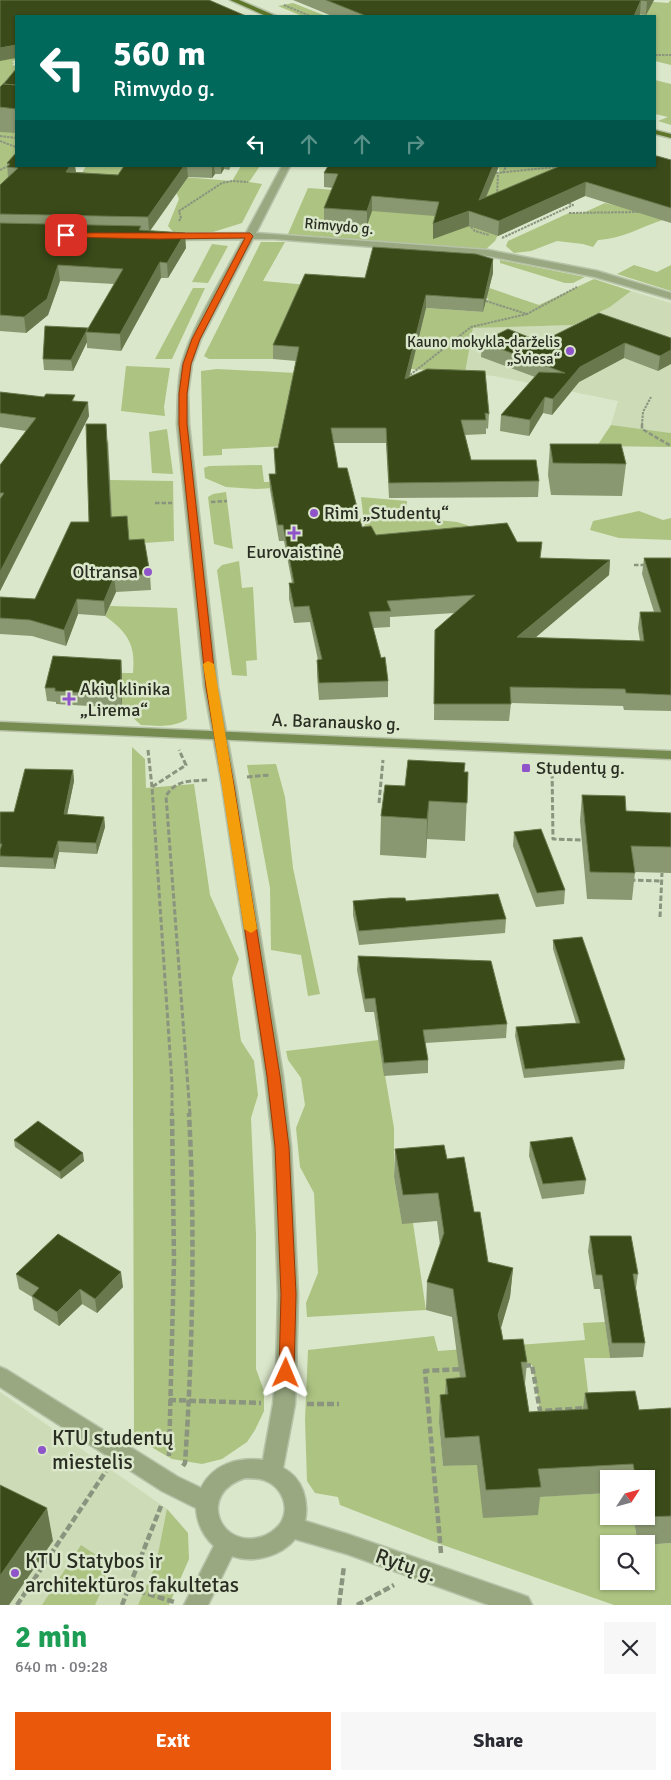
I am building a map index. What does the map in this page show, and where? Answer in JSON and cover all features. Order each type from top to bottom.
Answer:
[{"type":"main road","points":[[233,0],[270,15]]},
{"type":"main road","points":[[656,132],[671,136]]},
{"type":"street","points":[[272,1471],[284,1404],[288,1294],[282,1147],[274,1076],[228,778],[211,687],[183,424],[183,394],[187,364],[196,339],[285,167]]},
{"type":"street","name":"Rimvydo g.","points":[[158,237],[250,236],[502,255],[597,274],[671,296]]},
{"type":"street","name":"A. Baranausko g.","points":[[0,726],[220,735],[270,740],[385,742],[671,755]]},
{"type":"street","points":[[0,1376],[170,1484],[207,1502]]},
{"type":"street","points":[[245,1468],[272,1471],[283,1478],[292,1489],[296,1501],[296,1514],[291,1527],[274,1543],[262,1548],[250,1549],[227,1543],[217,1536],[210,1526],[207,1502],[216,1485],[231,1472],[245,1468]]},
{"type":"street","name":"Rytų g.","points":[[291,1527],[347,1544],[520,1605]]},
{"type":"street","points":[[196,1605],[227,1543]]},
{"type":"path","points":[[280,4],[308,15]]},
{"type":"path","points":[[656,55],[671,55]]},
{"type":"path","points":[[0,136],[15,138]]},
{"type":"path","points":[[0,141],[15,147]]},
{"type":"path","points":[[0,170],[15,162]]},
{"type":"path","points":[[503,173],[506,167]]},
{"type":"path","points":[[490,173],[498,174],[556,167]]},
{"type":"path","points":[[497,197],[498,174]]},
{"type":"path","points":[[176,226],[181,218],[178,211],[222,183],[232,181],[248,182]]},
{"type":"path","points":[[501,239],[573,205],[562,201],[570,197]]},
{"type":"path","points":[[569,212],[642,212]]},
{"type":"path","points":[[477,222],[470,226],[475,231],[508,241]]},
{"type":"path","points":[[410,375],[471,327],[527,314],[577,287],[570,285]]},
{"type":"path","points":[[486,301],[527,314]]},
{"type":"path","points":[[651,396],[643,412],[642,429],[671,446]]},
{"type":"path","points":[[634,565],[650,565]]},
{"type":"path","points":[[379,803],[385,742]]},
{"type":"path","points":[[148,746],[172,1083],[174,1260],[169,1400],[170,1484]]},
{"type":"path","points":[[551,750],[553,839],[581,840]]},
{"type":"path","points":[[152,787],[186,764]]},
{"type":"path","points":[[122,1605],[170,1484],[185,1463],[190,1400],[192,1231],[188,1082],[166,796],[169,788],[178,782],[270,775]]},
{"type":"path","points":[[660,917],[662,873]]},
{"type":"path","points":[[629,880],[662,881]]},
{"type":"path","points":[[522,1366],[532,1365],[540,1411]]},
{"type":"path","points":[[444,1578],[425,1371],[474,1368]]},
{"type":"path","points":[[169,1400],[339,1404]]},
{"type":"path","points":[[531,1414],[540,1411],[590,1408]]},
{"type":"path","points":[[17,1605],[119,1452]]},
{"type":"path","points":[[339,1605],[347,1544]]},
{"type":"path","points":[[357,1605],[421,1570]]},
{"type":"path","points":[[129,1588],[184,1605]]},
{"type":"shaded area","name":"Kauno mokykla-darželis „Šviesa“","points":[[631,291],[671,303],[671,433],[611,425],[618,401],[494,376],[465,373],[473,328],[573,325],[610,307]]},
{"type":"shaded area","name":"KTU studentų miestelis","points":[[0,1392],[167,1509],[188,1533],[169,1605],[0,1605]]},
{"type":"green space","points":[[628,0],[668,3],[671,0],[671,65],[656,61],[656,15],[613,15]]},
{"type":"green space","points":[[293,3],[323,15],[300,15],[278,6]]},
{"type":"green space","points":[[15,44],[15,60],[12,65],[15,66],[15,85],[0,119],[0,52]]},
{"type":"green space","points":[[656,80],[671,84],[671,125],[658,121],[668,117],[656,114]]},
{"type":"green space","points":[[0,131],[15,131],[15,167],[23,167],[0,186]]},
{"type":"green space","points":[[85,167],[139,167],[131,180],[82,173]]},
{"type":"green space","points":[[240,167],[259,167],[249,182],[262,184],[242,223],[210,233],[174,233],[168,226],[179,199],[177,194],[155,181],[159,175],[232,181]]},
{"type":"green space","points":[[499,167],[590,167],[498,235],[495,241],[484,251],[288,234],[308,188],[376,193],[499,172]]},
{"type":"green space","points":[[605,203],[671,218],[618,237],[598,240],[593,247],[557,241],[531,251],[514,253],[506,246],[508,241],[569,213],[583,213]]},
{"type":"green space","points":[[261,242],[285,242],[263,281],[308,285],[273,359],[209,359],[204,356]]},
{"type":"green space","points":[[212,244],[228,246],[208,283],[192,282]]},
{"type":"green space","points":[[500,260],[585,277],[573,283],[565,283],[500,263]]},
{"type":"green space","points":[[634,265],[657,272],[671,265],[671,291],[617,274]]},
{"type":"green space","points":[[463,279],[539,305],[594,279],[631,291],[610,307],[573,325],[473,328],[465,373],[411,369],[426,308],[483,312],[486,301],[489,299],[456,287]]},
{"type":"green space","points":[[193,288],[205,288],[172,359],[155,359]]},
{"type":"green space","points":[[126,366],[170,368],[164,407],[165,416],[121,411]]},
{"type":"green space","points":[[217,369],[296,373],[330,444],[222,449],[222,455],[203,456],[201,371]]},
{"type":"green space","points":[[611,425],[671,433],[671,447],[597,446]]},
{"type":"green space","points":[[167,429],[173,474],[152,473],[149,432]]},
{"type":"green space","points":[[262,465],[264,482],[347,481],[349,484],[256,489],[226,487],[205,478],[204,468],[209,466]]},
{"type":"green space","points":[[110,480],[173,481],[174,541],[129,544],[112,532]]},
{"type":"green space","points":[[226,492],[233,549],[214,544],[208,497],[213,494]]},
{"type":"green space","points":[[361,497],[407,501],[406,517],[457,522],[489,532],[370,542],[364,523]]},
{"type":"green space","points":[[639,511],[663,520],[671,518],[671,540],[619,538],[590,530],[593,521]]},
{"type":"green space","points":[[239,561],[242,588],[253,587],[257,660],[246,661],[247,676],[232,675],[217,570],[222,565]]},
{"type":"green space","points":[[110,606],[177,608],[187,719],[171,725],[141,725],[122,708],[122,673],[133,673],[133,654],[124,633],[105,616]]},
{"type":"green space","points":[[132,747],[145,759],[146,788],[194,784],[210,895],[239,959],[232,978],[241,1041],[254,1061],[258,1095],[251,1118],[256,1235],[256,1369],[264,1391],[264,1411],[247,1442],[222,1459],[202,1464],[172,1459],[134,1437]]},
{"type":"green space","points":[[276,764],[285,797],[293,868],[320,994],[308,996],[301,955],[271,950],[270,888],[247,765]]},
{"type":"green space","points":[[379,1040],[394,1128],[394,1177],[402,1223],[413,1223],[426,1310],[307,1317],[306,1303],[318,1273],[314,1193],[300,1167],[296,1128],[305,1105],[301,1078],[288,1060],[286,1051]]},
{"type":"green space","points":[[605,1322],[610,1358],[584,1358],[590,1408],[540,1411],[532,1365],[459,1370],[464,1406],[439,1423],[443,1466],[486,1464],[481,1495],[484,1518],[535,1497],[600,1493],[600,1525],[635,1525],[636,1535],[600,1535],[600,1590],[655,1590],[655,1544],[671,1543],[671,1605],[614,1605],[440,1544],[340,1505],[338,1497],[315,1493],[307,1481],[305,1420],[308,1350],[434,1336],[438,1351],[585,1340],[583,1323]]},
{"type":"green space","points":[[167,1509],[188,1533],[189,1559],[169,1605],[138,1605],[156,1564]]},
{"type":"green space","points":[[81,1545],[105,1561],[105,1582],[95,1605],[42,1605]]},
{"type":"building","points":[[0,0],[209,0],[244,15],[15,15],[15,45],[0,48]]},
{"type":"building","points":[[326,0],[641,0],[634,15],[364,15]]},
{"type":"building","points":[[15,70],[15,85],[4,84]]},
{"type":"building","points":[[3,84],[15,85],[15,109],[0,107],[0,87]]},
{"type":"building","points":[[15,154],[15,167],[69,167],[66,172],[118,175],[123,167],[183,167],[148,217],[0,214],[0,185],[18,168],[7,167],[10,164],[7,163]]},
{"type":"building","points":[[656,156],[671,160],[671,208],[586,182],[499,221],[469,211],[433,224],[439,202],[372,196],[367,211],[324,208],[338,174],[324,173],[327,167],[493,167],[479,200],[558,167],[656,167]]},
{"type":"building","points":[[0,223],[141,226],[139,230],[185,233],[167,263],[160,262],[120,334],[86,332],[123,269],[58,265],[47,299],[24,317],[0,315]]},
{"type":"building","points":[[373,247],[476,254],[493,259],[484,299],[426,295],[405,379],[427,369],[485,371],[489,414],[485,413],[486,420],[461,420],[471,460],[536,460],[539,481],[389,483],[386,428],[331,428],[338,468],[347,468],[362,527],[371,526],[376,535],[507,523],[517,542],[542,542],[540,558],[610,560],[517,637],[644,641],[640,612],[661,612],[644,558],[671,558],[671,695],[626,693],[625,689],[510,687],[511,704],[434,704],[435,630],[475,595],[387,601],[391,611],[369,612],[381,658],[385,657],[388,681],[319,683],[317,660],[322,659],[309,606],[294,607],[289,583],[294,583],[283,525],[278,525],[269,474],[276,474],[274,448],[278,448],[299,347],[273,345],[305,274],[365,278]]},
{"type":"building","points":[[599,313],[671,338],[671,350],[660,356],[625,343],[580,367],[553,399],[545,397],[530,420],[501,415],[539,372],[565,373],[482,342],[508,329],[541,342]]},
{"type":"building","points":[[45,326],[88,328],[71,360],[43,359]]},
{"type":"building","points":[[0,392],[44,397],[46,394],[75,395],[72,401],[88,402],[0,572],[0,499],[4,493],[0,493],[0,465],[36,418],[0,413]]},
{"type":"building","points":[[86,424],[106,424],[111,517],[127,516],[129,540],[144,539],[150,574],[114,577],[104,601],[77,599],[64,630],[30,620],[0,618],[0,597],[35,599],[71,522],[89,522]]},
{"type":"building","points":[[550,444],[621,444],[626,464],[553,463]]},
{"type":"building","points":[[53,656],[121,660],[121,695],[55,691],[55,688],[45,688]]},
{"type":"building","points":[[408,760],[465,763],[464,772],[468,772],[467,803],[429,801],[427,819],[381,816],[385,785],[405,786]]},
{"type":"building","points":[[25,769],[73,770],[64,814],[104,817],[96,843],[58,841],[53,858],[0,856],[2,844],[0,844],[0,812],[14,812]]},
{"type":"building","points":[[582,795],[625,796],[626,811],[671,813],[671,847],[631,846],[635,873],[590,872]]},
{"type":"building","points":[[541,829],[565,890],[537,893],[514,832]]},
{"type":"building","points":[[498,894],[506,919],[359,931],[353,901],[405,898],[406,901]]},
{"type":"building","points":[[582,937],[625,1060],[525,1069],[516,1027],[580,1023],[553,940]]},
{"type":"building","points":[[358,956],[491,961],[507,1024],[423,1030],[428,1060],[384,1063],[375,998],[365,999]]},
{"type":"building","points":[[38,1121],[83,1153],[60,1172],[14,1140]]},
{"type":"building","points":[[572,1137],[586,1180],[543,1184],[530,1142]]},
{"type":"building","points":[[444,1145],[447,1159],[464,1157],[474,1212],[480,1212],[488,1262],[513,1268],[498,1315],[503,1340],[523,1339],[527,1362],[521,1362],[529,1412],[588,1409],[585,1393],[635,1391],[639,1410],[671,1408],[671,1516],[655,1517],[655,1470],[634,1470],[633,1464],[538,1469],[541,1487],[486,1490],[479,1436],[445,1438],[440,1395],[448,1394],[446,1379],[466,1377],[453,1289],[427,1282],[444,1233],[438,1193],[403,1195],[395,1149]]},
{"type":"building","points":[[58,1234],[121,1272],[95,1299],[80,1289],[57,1312],[32,1296],[39,1288],[16,1274]]},
{"type":"building","points":[[590,1236],[631,1236],[638,1274],[633,1274],[645,1343],[612,1343],[602,1275],[596,1275]]},
{"type":"building","points":[[0,1485],[47,1508],[0,1576]]},
{"type":"slow traffic","points":[[208,664],[251,929]]},
{"type":"place","name":"Kauno mokykla-darželis „Šviesa“","points":[[570,351]]},
{"type":"place","name":"Rimi „Studentų“","points":[[314,513]]},
{"type":"place","name":"Eurovaistinė","points":[[294,533]]},
{"type":"place","name":"Oltransa","points":[[148,572]]},
{"type":"place","name":"Akių klinika „Lirema“","points":[[69,699]]},
{"type":"place","name":"Studentų g.","points":[[526,768]]},
{"type":"place","name":"KTU studentų miestelis","points":[[42,1450]]},
{"type":"place","name":"KTU Statybos ir architektūros fakultetas","points":[[15,1573]]},
{"type":"route","points":[[66,235],[250,236],[196,339],[187,364],[183,394],[183,424],[211,687],[229,786],[274,1076],[282,1147],[288,1294],[286,1373]]}]
